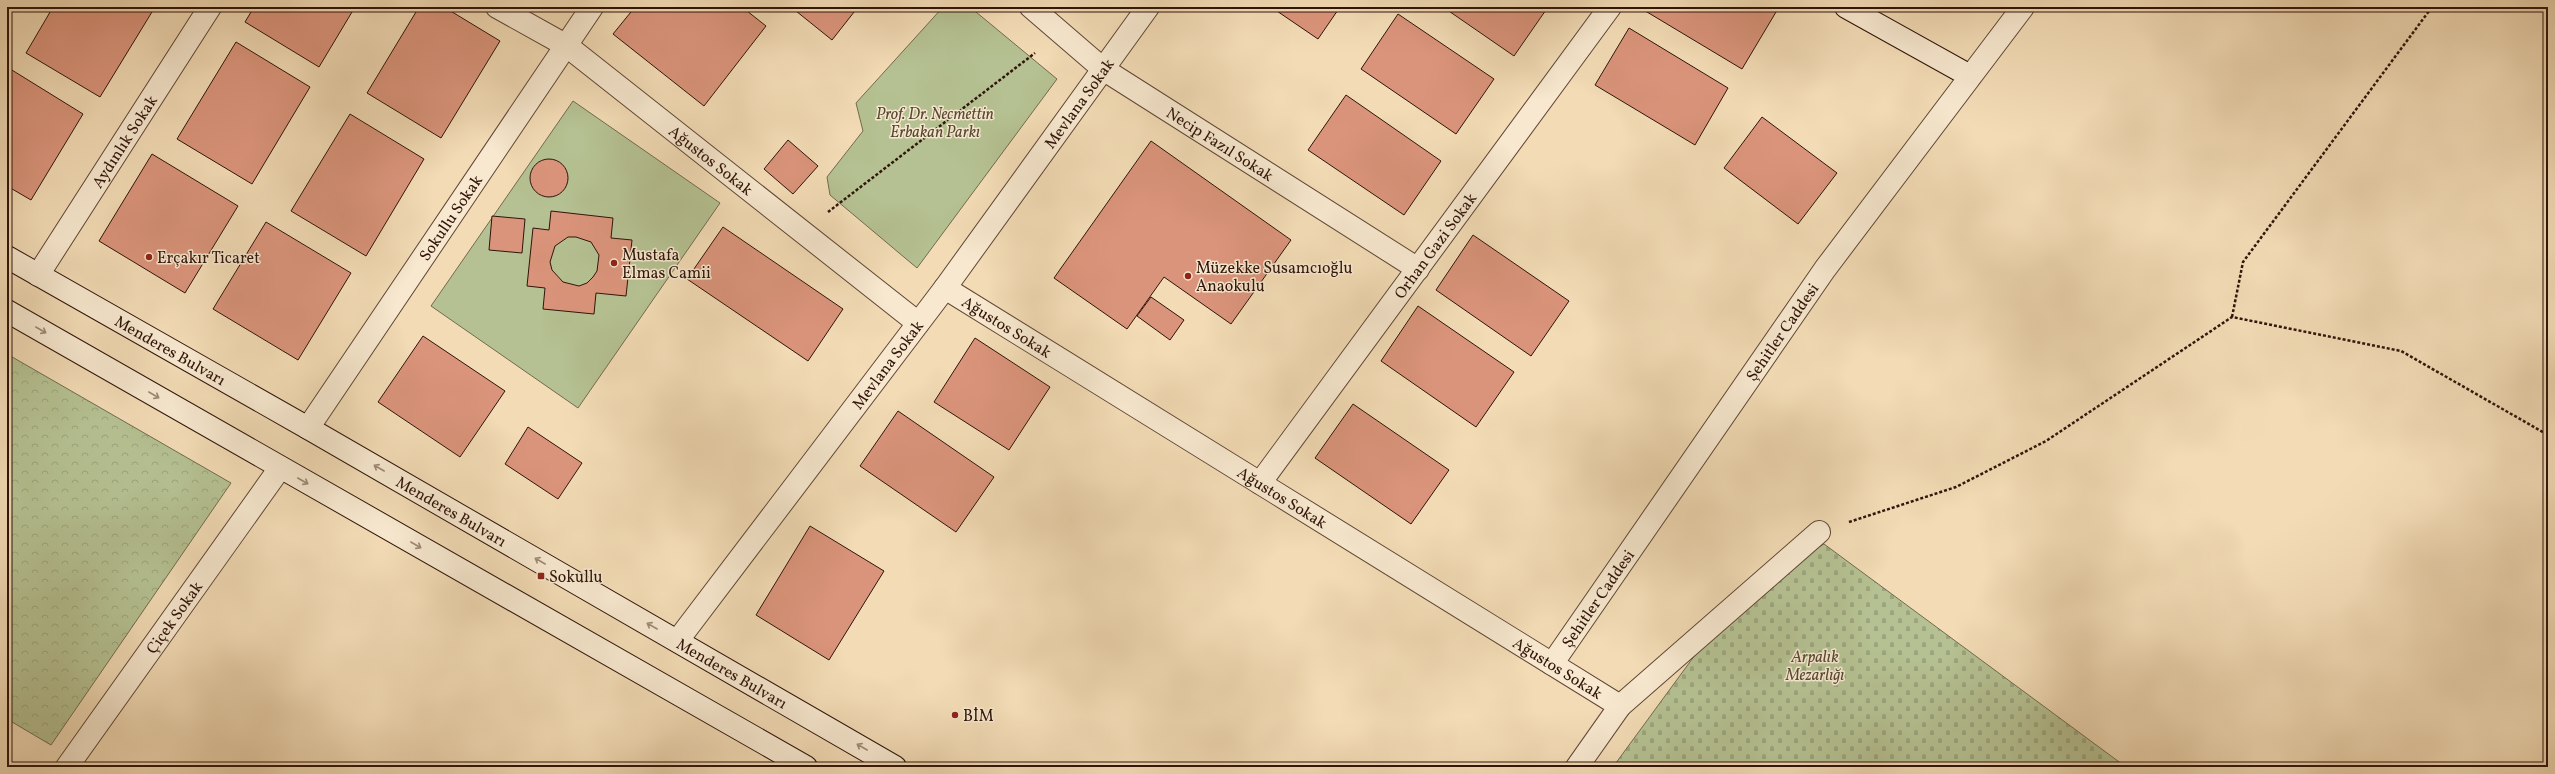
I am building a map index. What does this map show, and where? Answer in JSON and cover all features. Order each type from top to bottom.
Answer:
[{"type":"street","name":"Aydınlık Sokak","points":[[38,274],[210,7]]},
{"type":"street","name":"Ağustos Sokak","points":[[497,7],[567,46],[918,323]]},
{"type":"street","name":"Sokullu Sokak","points":[[308,428],[592,7]]},
{"type":"street","name":"Necip Fazıl Sokak","points":[[1031,7],[1103,69],[1418,269]]},
{"type":"street","name":"Mevlana Sokak","points":[[678,640],[945,288],[1148,7]]},
{"type":"street","name":"Orhan Gazi Sokak","points":[[1260,483],[1610,7]]},
{"type":"street","points":[[1846,7],[1970,76]]},
{"type":"street","name":"Şehitler Caddesi","points":[[1552,664],[1825,269],[2022,7]]},
{"type":"street","name":"Menderes Bulvarı","points":[[7,257],[678,640],[895,767]]},
{"type":"street","name":"Ağustos Sokak","points":[[945,288],[1620,706]]},
{"type":"street","points":[[7,311],[806,767]]},
{"type":"street","name":"Çiçek Sokak","points":[[67,767],[280,468]]},
{"type":"street","points":[[1577,767],[1620,706],[1819,532]]},
{"type":"path","points":[[1819,532],[1956,486],[2046,441],[2232,317],[2243,262],[2432,7]]},
{"type":"path","points":[[802,232],[1062,33]]},
{"type":"path","points":[[2232,317],[2401,351],[2548,435]]},
{"type":"green space","name":"Prof. Dr. Necmettin Erbakan Parkı","points":[[943,7],[970,7],[1057,79],[917,268],[830,195],[827,177],[863,131],[856,103]]},
{"type":"green space","points":[[573,101],[720,203],[578,408],[431,306]]},
{"type":"green space","points":[[7,354],[231,483],[51,745],[7,719]]},
{"type":"green space","name":"Arpalık Mezarlığı","points":[[1824,544],[2126,767],[1613,767],[1747,584]]},
{"type":"building","points":[[53,7],[155,7],[100,97],[26,53]]},
{"type":"building","points":[[254,7],[355,7],[319,67],[245,22]]},
{"type":"building","points":[[419,7],[444,7],[500,41],[441,138],[367,93]]},
{"type":"building","points":[[635,7],[742,7],[766,26],[704,106],[613,34]]},
{"type":"building","points":[[791,7],[858,7],[832,40]]},
{"type":"building","points":[[1271,7],[1340,7],[1318,39]]},
{"type":"building","points":[[1443,7],[1548,7],[1514,56]]},
{"type":"building","points":[[1643,7],[1767,7],[1776,12],[1742,69],[1642,9]]},
{"type":"building","points":[[1398,14],[1494,79],[1456,134],[1361,69]]},
{"type":"building","points":[[1629,28],[1728,88],[1695,145],[1595,85]]},
{"type":"building","points":[[236,42],[310,87],[252,184],[177,139]]},
{"type":"building","points":[[7,67],[83,114],[31,200],[7,186]]},
{"type":"building","points":[[1346,95],[1441,161],[1404,215],[1308,150]]},
{"type":"building","points":[[350,114],[424,159],[366,256],[291,211]]},
{"type":"building","points":[[1762,117],[1837,173],[1798,224],[1724,168]]},
{"type":"building","points":[[788,140],[818,166],[793,194],[764,169]]},
{"type":"building","points":[[1151,141],[1291,240],[1231,324],[1164,277],[1127,329],[1054,278]]},
{"type":"building","points":[[152,154],[238,206],[185,293],[99,241]]},
{"type":"building","points":[[549,159],[559,162],[565,168],[568,178],[565,188],[559,194],[549,197],[539,194],[533,188],[530,178],[533,168],[539,162]]},
{"type":"building","name":"Mustafa Elmas Camii","points":[[551,211],[613,218],[611,238],[632,240],[626,296],[596,293],[594,314],[543,309],[545,288],[527,286],[533,228],[549,230]],"holes":[[[568,237],[576,237],[591,242],[599,255],[597,271],[587,283],[579,286],[563,282],[552,270],[550,262],[555,246]]]},
{"type":"building","points":[[492,216],[525,219],[522,253],[489,250]]},
{"type":"building","points":[[266,222],[351,273],[298,360],[213,309]]},
{"type":"building","points":[[723,227],[843,309],[808,361],[687,279]]},
{"type":"building","points":[[1473,235],[1569,301],[1531,356],[1436,290]]},
{"type":"building","points":[[1151,297],[1184,320],[1170,340],[1137,316]]},
{"type":"building","points":[[1418,306],[1514,372],[1476,427],[1381,361]]},
{"type":"building","points":[[423,336],[505,391],[460,457],[378,402]]},
{"type":"building","points":[[975,338],[1050,387],[1009,450],[934,402]]},
{"type":"building","points":[[1353,404],[1449,470],[1411,524],[1315,458]]},
{"type":"building","points":[[898,411],[994,477],[956,532],[860,466]]},
{"type":"building","points":[[528,427],[582,463],[558,499],[505,464]]},
{"type":"building","points":[[810,526],[884,571],[829,660],[756,615]]},
{"type":"place","name":"Erçakır Ticaret","points":[[149,257]]},
{"type":"place","name":"Mustafa Elmas Camii","points":[[614,263]]},
{"type":"place","name":"Müzekke Susamcıoğlu Anaokulu","points":[[1188,276]]},
{"type":"place","name":"Sokullu","points":[[541,576]]},
{"type":"place","name":"BİM","points":[[955,715]]}]
